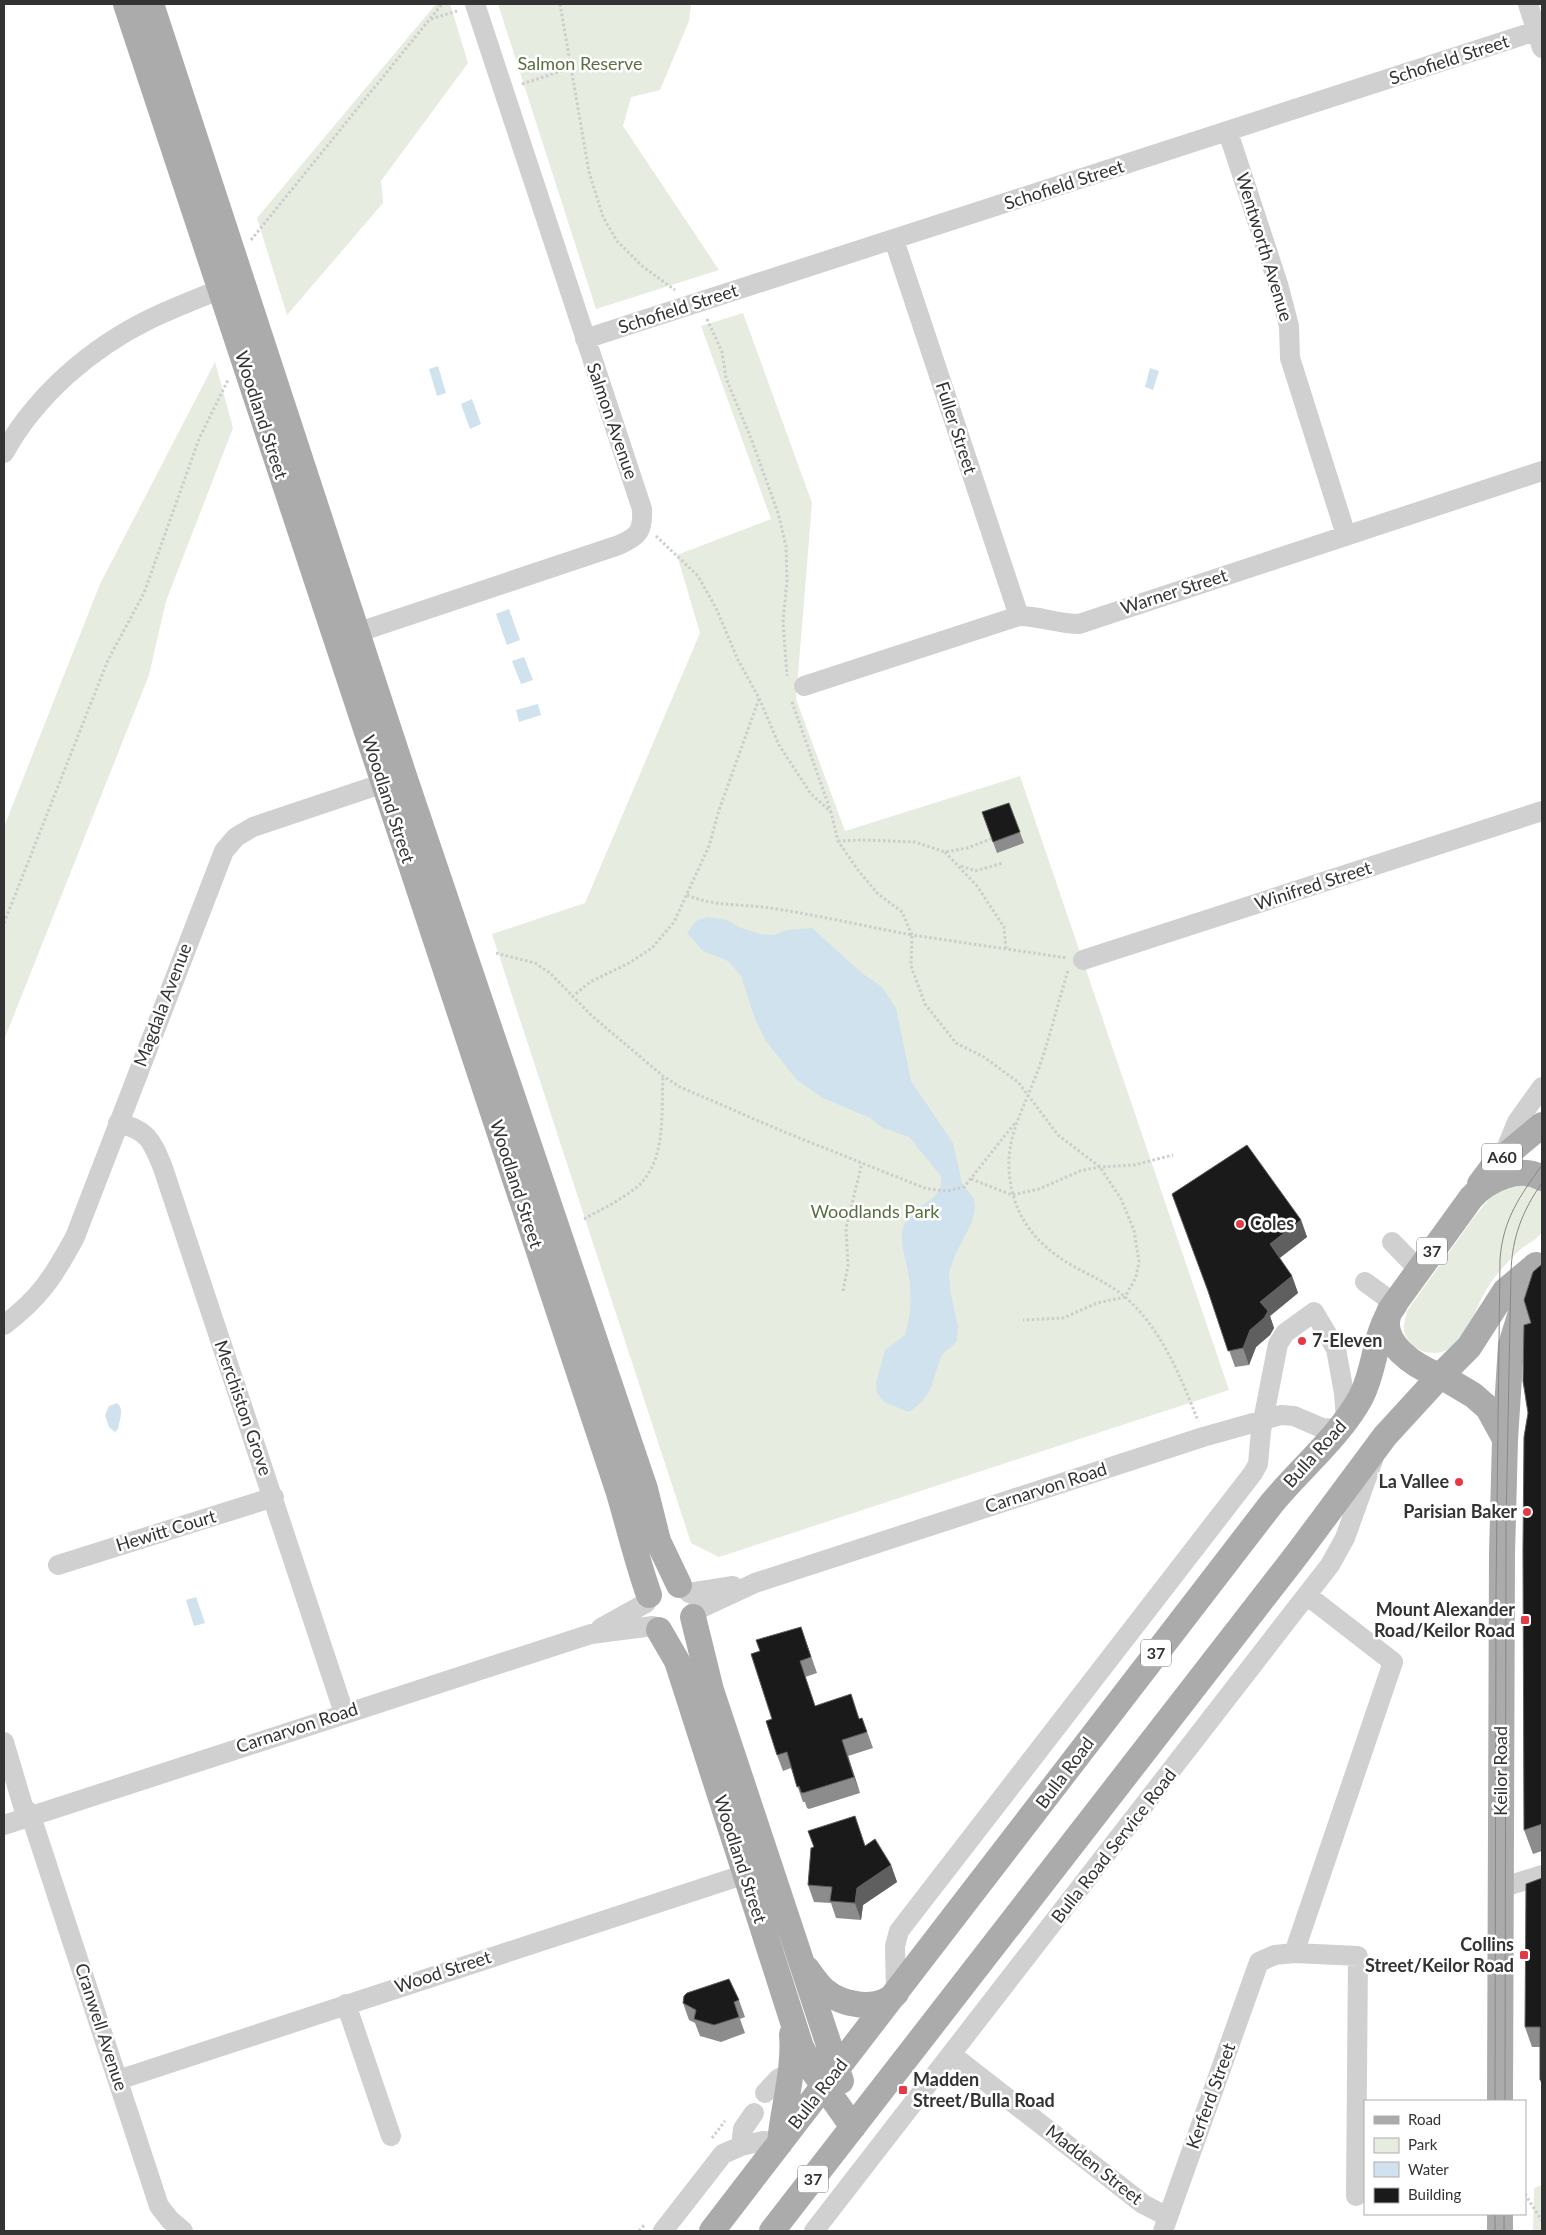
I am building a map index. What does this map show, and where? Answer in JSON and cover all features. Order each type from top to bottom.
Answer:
[{"type":"main road","name":"Woodland Street","points":[[126,4],[176,116],[233,276],[346,636],[583,1345],[652,1613],[677,1661],[757,1870],[800,1958],[830,2077]]},
{"type":"main road","name":"Woodland Street","points":[[151,4],[176,116]]},
{"type":"main road","name":"Woodland Street","points":[[233,276],[241,352],[346,636]]},
{"type":"main road","name":"A60","points":[[1471,1198],[1492,1167],[1542,1125]]},
{"type":"main road","name":"37","points":[[1441,1376],[1408,1358],[1394,1343],[1389,1333],[1387,1319],[1395,1304],[1471,1198],[1492,1182],[1515,1173],[1531,1172],[1542,1178]]},
{"type":"main road","name":"37","points":[[772,2231],[1298,1553],[1380,1442],[1412,1404],[1469,1347],[1505,1291],[1538,1263]]},
{"type":"main road","name":"Keilor Road","points":[[1500,2100],[1502,1554],[1505,1440],[1511,1345],[1538,1263]]},
{"type":"main road","name":"Bulla Road","points":[[712,2231],[1272,1503],[1342,1425],[1363,1392],[1382,1324],[1395,1304]]},
{"type":"main road","name":"Woodland Street","points":[[583,1345],[645,1489],[658,1541],[689,1601],[757,1870],[790,2017],[806,2059],[830,2077]]},
{"type":"main road","name":"Keilor Road","points":[[1441,1376],[1473,1395],[1488,1408],[1505,1440]]},
{"type":"main road","points":[[662,1585],[689,1601],[689,1624],[675,1632],[652,1613],[662,1585]]},
{"type":"main road","points":[[800,1958],[822,1988],[845,2001],[860,2005],[874,2004],[888,2000],[896,1993]]},
{"type":"main road","points":[[780,2143],[793,2051],[790,2017]]},
{"type":"main road","points":[[830,2077],[854,2126]]},
{"type":"main road","points":[[1500,2215],[1500,2231]]},
{"type":"street","points":[[1528,4],[1540,36]]},
{"type":"street","name":"Salmon Avenue","points":[[466,7],[503,90],[584,339],[642,509],[642,524]]},
{"type":"street","name":"Schofield Street","points":[[584,339],[1228,132],[1540,36]]},
{"type":"street","name":"Wentworth Avenue","points":[[1228,132],[1286,311],[1290,326],[1290,358],[1346,534]]},
{"type":"street","name":"Fuller Street","points":[[894,240],[1019,616]]},
{"type":"street","points":[[4,453],[13,437],[45,398],[70,372],[103,346],[149,319],[233,276]]},
{"type":"street","name":"Warner Street","points":[[794,688],[1019,616],[1037,616],[1063,624],[1079,624],[1346,534],[1542,471]]},
{"type":"street","points":[[346,636],[619,545],[638,534],[642,524]]},
{"type":"street","name":"Magdala Avenue","points":[[4,1325],[26,1308],[55,1274],[75,1237],[224,851],[236,837],[253,827],[394,780]]},
{"type":"street","name":"Winifred Street","points":[[1083,960],[1542,811]]},
{"type":"street","points":[[1504,1156],[1517,1122],[1542,1087]]},
{"type":"street","name":"Merchiston Grove","points":[[118,1123],[136,1127],[155,1148],[274,1497],[344,1713]]},
{"type":"street","points":[[1392,1242],[1419,1270]]},
{"type":"street","points":[[1365,1282],[1395,1304]]},
{"type":"street","points":[[896,1993],[895,1946],[899,1931],[1247,1483],[1258,1464],[1263,1419],[1272,1368],[1280,1339],[1314,1312],[1336,1349],[1343,1385],[1342,1425]]},
{"type":"street","name":"Carnarvon Road","points":[[689,1601],[755,1583],[1203,1436],[1263,1419],[1289,1415],[1322,1428],[1342,1425]]},
{"type":"street","name":"Bulla Road Service Road","points":[[814,2231],[1308,1596],[1330,1565],[1345,1538],[1380,1442]]},
{"type":"street","name":"Hewitt Court","points":[[58,1564],[274,1497]]},
{"type":"street","points":[[1308,1596],[1393,1662],[1294,1953],[1358,1956],[1356,2196]]},
{"type":"street","name":"Carnarvon Road","points":[[4,1825],[652,1613]]},
{"type":"street","name":"Cranwell Avenue","points":[[4,1742],[23,1806],[31,1816],[159,2206],[170,2220],[183,2231]]},
{"type":"street","name":"Wood Street","points":[[118,2080],[757,1870]]},
{"type":"street","points":[[1501,1888],[1542,1875]]},
{"type":"street","name":"Kerferd Street","points":[[1165,2224],[1259,1962],[1276,1955],[1294,1953]]},
{"type":"street","points":[[346,2004],[391,2136]]},
{"type":"street","name":"Madden Street","points":[[952,2055],[1143,2204],[1165,2224]]},
{"type":"street","points":[[765,2093],[778,2079],[790,2073]]},
{"type":"street","points":[[741,2146],[743,2129],[754,2113]]},
{"type":"street","points":[[663,2231],[723,2154],[741,2146],[763,2141],[780,2143]]},
{"type":"path","points":[[233,276],[442,4]]},
{"type":"path","points":[[560,4],[588,172],[604,217],[617,241],[642,266],[691,304],[707,320],[722,352],[726,378],[752,441],[778,513],[786,546],[787,581],[783,622],[796,708],[831,812],[838,841],[858,870],[878,894],[902,912],[912,935],[911,966],[925,1004],[956,1043],[984,1057],[1018,1082],[1058,1135],[1100,1167],[1130,1219],[1138,1248],[1139,1262],[1136,1277],[1125,1297],[1097,1303],[1063,1318],[1022,1320]]},
{"type":"path","points":[[430,19],[466,7]]},
{"type":"path","points":[[503,90],[571,68]]},
{"type":"path","points":[[4,923],[108,660],[144,593],[198,439],[241,352]]},
{"type":"path","points":[[642,524],[698,576],[716,608],[738,660],[759,698],[779,744],[811,794],[831,812]]},
{"type":"path","points":[[572,997],[590,982],[629,963],[652,948],[674,922],[709,846],[719,810],[759,698]]},
{"type":"path","points":[[945,852],[967,848],[991,839]]},
{"type":"path","points":[[838,841],[915,842],[945,852],[977,886],[1004,927],[1006,949]]},
{"type":"path","points":[[959,865],[975,871],[1003,863]]},
{"type":"path","points":[[688,895],[706,902],[763,907],[912,935],[1083,960]]},
{"type":"path","points":[[496,953],[535,963],[550,973],[572,997],[663,1076],[680,1087],[927,1189],[947,1191],[964,1187],[1015,1123]]},
{"type":"path","points":[[1083,960],[1068,971],[1033,1083],[1015,1123],[1009,1165],[1012,1195],[1027,1229],[1041,1244],[1053,1254],[1096,1277],[1125,1297],[1148,1320],[1168,1352],[1192,1405],[1203,1436]]},
{"type":"path","points":[[584,1219],[616,1202],[638,1186],[652,1167],[659,1142],[663,1076]]},
{"type":"path","points":[[971,1179],[1012,1195],[1039,1189],[1080,1171],[1100,1167],[1134,1165],[1173,1154]]},
{"type":"path","points":[[843,1291],[848,1266],[846,1228],[862,1163]]},
{"type":"path","points":[[1526,2196],[1542,2221]]},
{"type":"green space","points":[[436,4],[450,4],[468,63],[381,181],[383,203],[287,315],[257,218]]},
{"type":"green space","name":"Salmon Reserve","points":[[498,4],[691,4],[689,21],[660,90],[631,97],[623,126],[719,270],[596,309]]},
{"type":"green space","name":"Woodlands Park","points":[[743,313],[812,503],[796,699],[845,831],[1020,776],[1229,1390],[719,1557],[691,1543],[492,934],[585,903],[700,633],[677,555],[771,519],[701,326]]},
{"type":"green space","points":[[215,362],[233,428],[166,601],[149,675],[4,1040],[4,827],[100,584]]},
{"type":"green space","points":[[1515,1179],[1542,1190],[1542,1232],[1517,1253],[1495,1277],[1459,1340],[1446,1350],[1432,1353],[1424,1352],[1411,1344],[1407,1338],[1404,1323],[1407,1311],[1475,1216],[1494,1193]]},
{"type":"green space","points":[[1542,2185],[1542,2231],[1533,2231],[1534,2188]]},
{"type":"water","points":[[438,366],[446,393],[437,396],[429,369]]},
{"type":"water","points":[[1150,368],[1159,371],[1153,390],[1145,387]]},
{"type":"water","points":[[472,399],[481,424],[470,429],[461,404]]},
{"type":"water","points":[[509,609],[520,640],[507,645],[496,614]]},
{"type":"water","points":[[524,657],[533,680],[521,684],[512,661]]},
{"type":"water","points":[[538,704],[541,715],[519,722],[516,710]]},
{"type":"water","points":[[708,917],[726,920],[741,928],[760,934],[773,935],[788,930],[812,928],[863,974],[882,987],[896,1008],[911,1081],[953,1143],[962,1183],[974,1199],[975,1208],[972,1222],[956,1253],[949,1272],[951,1295],[958,1326],[957,1340],[941,1357],[931,1387],[924,1399],[909,1412],[884,1402],[877,1393],[876,1383],[885,1350],[905,1335],[909,1320],[910,1292],[903,1247],[903,1228],[907,1219],[937,1193],[941,1185],[941,1176],[909,1137],[881,1127],[870,1118],[821,1097],[796,1079],[766,1041],[755,1019],[741,976],[728,961],[703,951],[687,933],[696,921]]},
{"type":"water","points":[[117,1403],[121,1408],[121,1415],[118,1429],[115,1432],[109,1427],[105,1415],[109,1406]]},
{"type":"water","points":[[196,1597],[205,1623],[194,1626],[186,1600]]},
{"type":"building","points":[[1009,803],[1020,832],[993,842],[982,812]]},
{"type":"building","name":"Coles","points":[[1247,1145],[1301,1220],[1270,1244],[1292,1276],[1260,1302],[1268,1311],[1264,1318],[1250,1330],[1243,1348],[1228,1351],[1172,1194]]},
{"type":"building","points":[[1542,1264],[1542,1824],[1524,1830],[1524,1437],[1528,1413],[1523,1381],[1524,1325],[1531,1323],[1524,1300],[1533,1272]]},
{"type":"building","points":[[801,1627],[811,1657],[800,1661],[815,1706],[851,1694],[859,1719],[862,1718],[867,1732],[842,1740],[854,1777],[803,1793],[799,1786],[797,1787],[787,1752],[777,1755],[766,1721],[772,1719],[751,1654],[760,1651],[756,1640]]},
{"type":"building","points":[[855,1816],[865,1846],[875,1839],[891,1865],[857,1888],[855,1903],[830,1901],[832,1887],[808,1885],[811,1848],[814,1847],[808,1831]]},
{"type":"building","points":[[1542,1878],[1542,2080],[1540,2080],[1540,2027],[1525,2027],[1526,1884]]},
{"type":"building","points":[[729,1979],[739,2000],[734,2002],[739,2017],[714,2025],[694,2019],[696,2010],[683,2003],[684,1996],[687,1993]]},
{"type":"tram line","points":[[1495,2100],[1496,1592],[1500,1259],[1509,1220],[1520,1198],[1542,1165]]},
{"type":"tram line","points":[[1505,2100],[1506,1524],[1511,1272],[1513,1248],[1519,1225],[1542,1183]]},
{"type":"tram line","points":[[1495,2215],[1495,2231]]},
{"type":"tram line","points":[[1504,2215],[1504,2231]]},
{"type":"place","name":"Coles","points":[[1240,1224]]},
{"type":"place","name":"7-Eleven","points":[[1302,1341]]},
{"type":"place","name":"La Vallee","points":[[1459,1482]]},
{"type":"place","name":"Parisian Baker","points":[[1527,1512]]},
{"type":"place","name":"Mount Alexander Road/Keilor Road","points":[[1525,1620]]},
{"type":"place","name":"Collins Street/Keilor Road","points":[[1524,1955]]},
{"type":"place","name":"Madden Street/Bulla Road","points":[[903,2090]]}]
